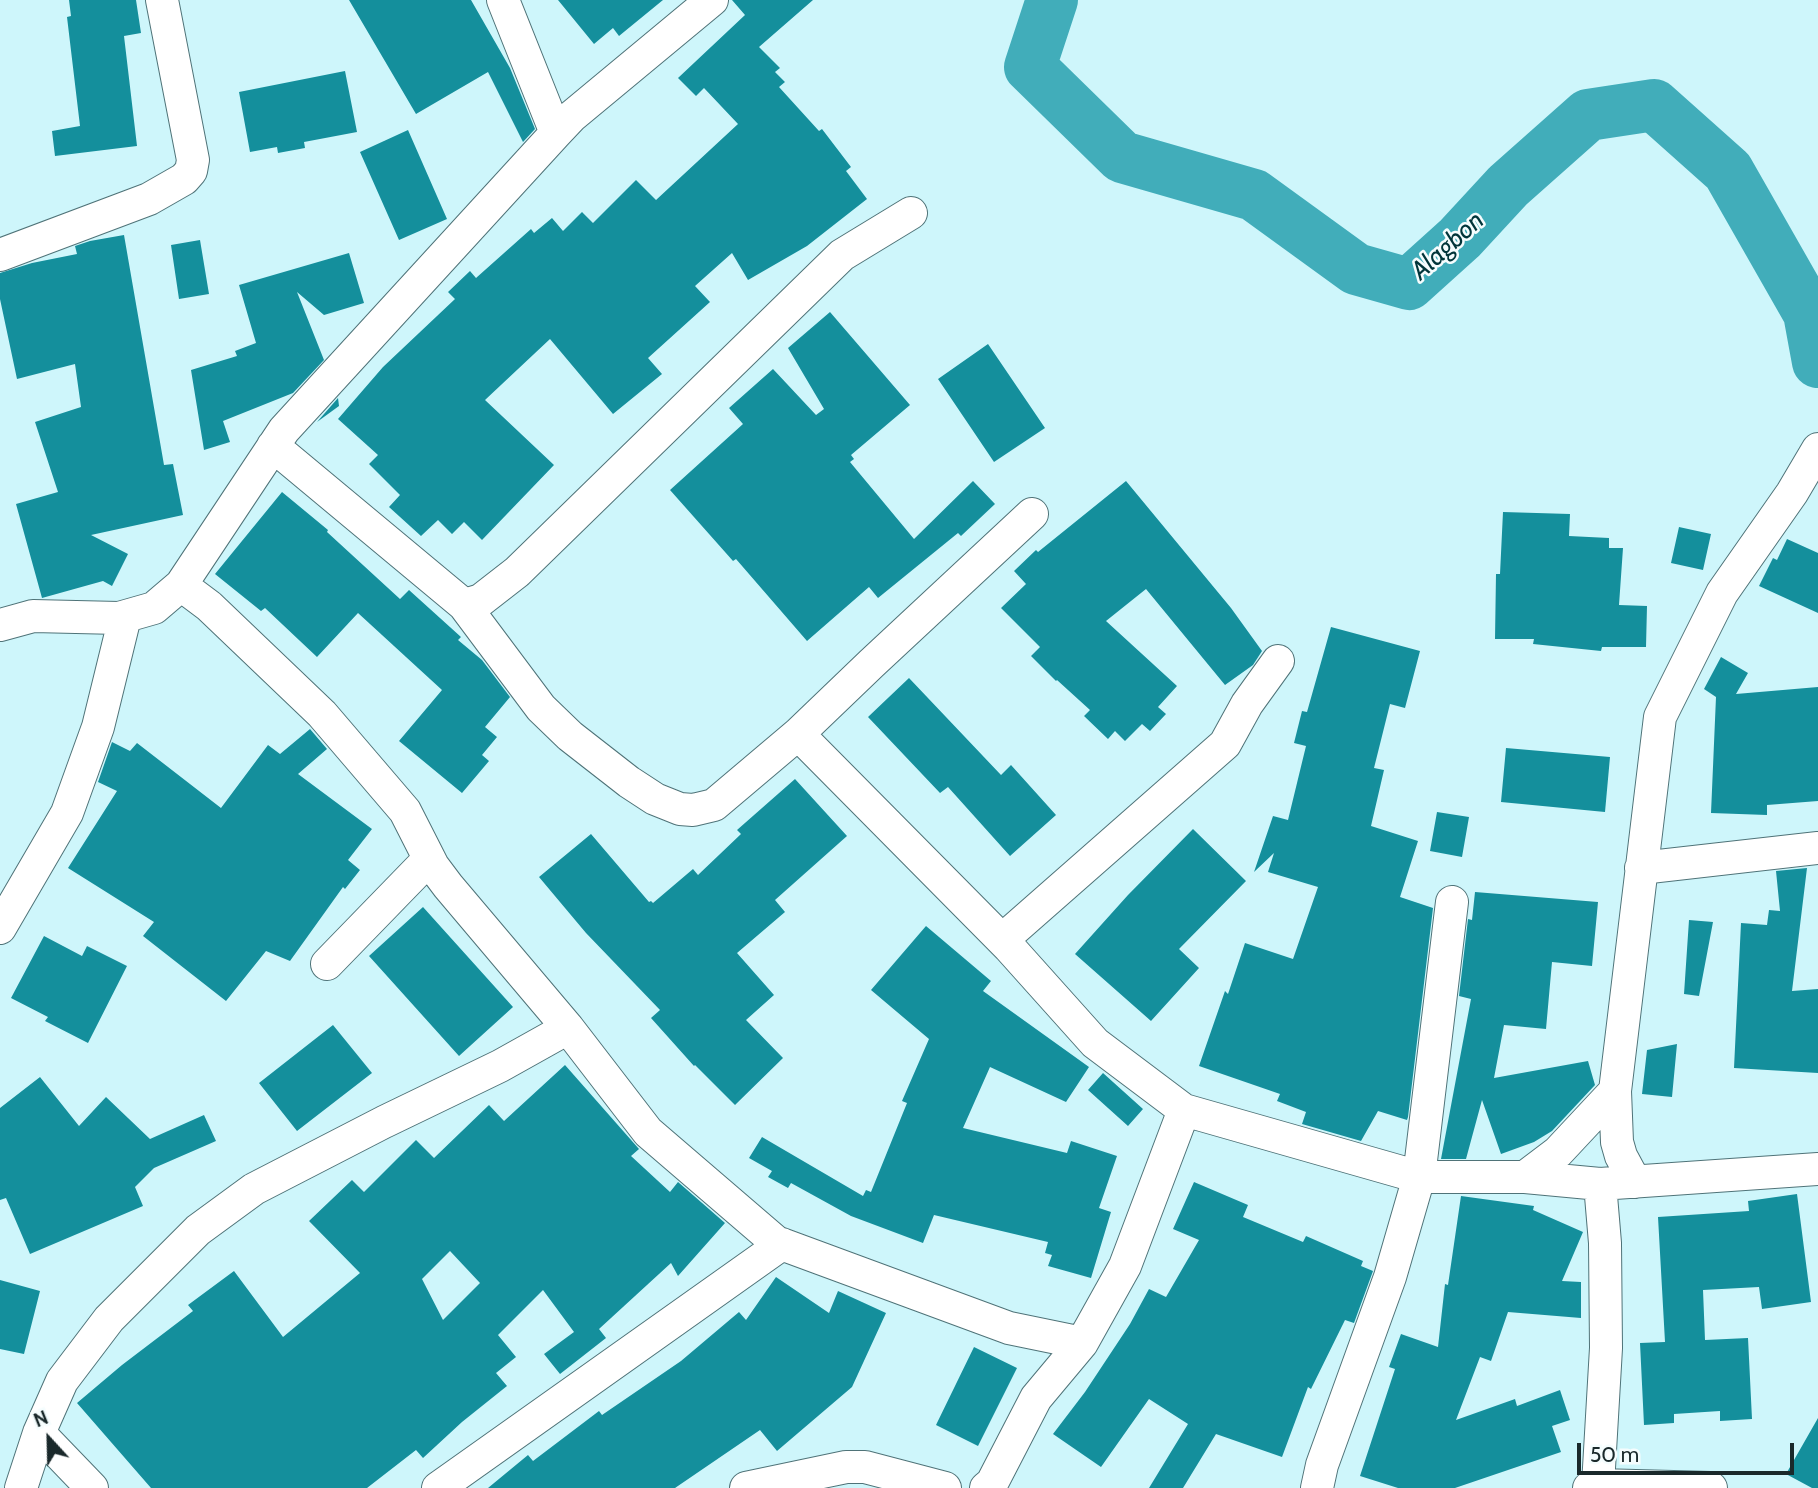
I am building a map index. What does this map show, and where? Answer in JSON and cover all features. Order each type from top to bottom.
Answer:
[{"type":"street","points":[[0,255],[149,199],[184,179],[191,170],[193,160],[162,0]]},
{"type":"street","points":[[503,0],[556,133]]},
{"type":"street","points":[[0,625],[33,616],[125,617],[154,608],[180,584],[284,430],[570,117],[712,0]]},
{"type":"street","points":[[464,605],[481,600],[517,572],[842,256],[911,212]]},
{"type":"street","points":[[273,446],[464,605],[541,708],[570,736],[629,782],[680,810],[714,805],[799,734],[1032,514]]},
{"type":"street","points":[[1635,1182],[1617,1142],[1615,1091],[1660,717],[1722,593],[1792,494],[1818,449]]},
{"type":"street","points":[[180,584],[209,606],[322,714],[405,811],[429,859],[448,886],[568,1028],[648,1132],[776,1242],[1009,1328],[1082,1343]]},
{"type":"street","points":[[0,928],[67,813],[98,727],[125,617]]},
{"type":"street","points":[[1002,940],[1224,744],[1247,704],[1278,661]]},
{"type":"street","points":[[799,734],[1002,940],[1095,1043],[1184,1110],[1419,1177],[1525,1177],[1600,1184],[1818,1169]]},
{"type":"street","points":[[1641,868],[1818,848]]},
{"type":"street","points":[[327,964],[429,859]]},
{"type":"street","points":[[1317,1488],[1322,1465],[1390,1278],[1419,1177],[1452,902]]},
{"type":"street","points":[[21,1488],[39,1433],[62,1381],[108,1319],[198,1230],[254,1189],[500,1066],[568,1028]]},
{"type":"street","points":[[1525,1177],[1558,1152],[1615,1091]]},
{"type":"street","points":[[986,1488],[992,1483],[1036,1398],[1082,1343],[1125,1266],[1184,1110]]},
{"type":"street","points":[[1600,1184],[1605,1242],[1606,1348],[1594,1487],[1711,1488]]},
{"type":"street","points":[[438,1488],[782,1244]]},
{"type":"street","points":[[39,1433],[92,1488]]},
{"type":"street","points":[[746,1488],[846,1467],[865,1467],[945,1488]]},
{"type":"building","points":[[69,0],[136,0],[141,33],[124,36],[137,146],[55,156],[52,131],[80,126],[67,17],[71,16]]},
{"type":"building","points":[[349,0],[471,0],[510,68],[535,129],[523,142],[488,72],[416,114]]},
{"type":"building","points":[[558,0],[663,0],[619,36],[613,28],[594,44]]},
{"type":"building","points":[[732,0],[813,0],[759,47],[780,68],[775,72],[785,82],[779,87],[819,131],[822,129],[851,167],[846,171],[867,199],[807,246],[748,280],[732,253],[695,286],[710,302],[648,358],[662,374],[613,414],[550,339],[485,400],[554,465],[482,540],[464,522],[452,534],[438,520],[421,536],[389,507],[400,495],[369,464],[378,455],[338,419],[383,367],[455,299],[448,292],[470,271],[476,278],[531,229],[534,233],[552,218],[563,231],[582,212],[593,223],[636,180],[656,200],[738,124],[704,88],[696,96],[678,78],[745,15]]},
{"type":"building","points":[[345,71],[357,132],[304,142],[305,148],[278,153],[277,147],[250,152],[239,92]]},
{"type":"building","points":[[408,130],[447,219],[399,240],[360,152]]},
{"type":"building","points":[[124,235],[164,465],[173,464],[183,515],[91,535],[128,554],[112,586],[103,581],[42,598],[16,504],[58,492],[35,422],[81,407],[75,364],[17,379],[0,299],[0,273],[77,254],[75,246]]},
{"type":"building","points":[[200,240],[209,294],[179,299],[171,245]]},
{"type":"building","points":[[349,253],[364,303],[324,315],[297,292],[324,360],[293,393],[223,421],[230,442],[204,450],[191,370],[237,356],[235,351],[256,343],[239,285]]},
{"type":"building","points":[[830,312],[910,405],[851,455],[854,459],[850,462],[914,539],[973,481],[995,504],[961,536],[958,533],[878,598],[869,587],[807,641],[736,559],[733,561],[670,490],[743,424],[729,408],[773,369],[816,415],[824,409],[788,348]]},
{"type":"building","points":[[988,344],[1045,428],[994,462],[938,379]]},
{"type":"building","points":[[338,398],[339,406],[317,422]]},
{"type":"building","points":[[1126,481],[1231,608],[1262,651],[1253,665],[1225,685],[1146,589],[1106,621],[1177,686],[1158,707],[1166,714],[1150,731],[1142,724],[1125,741],[1115,731],[1108,739],[1084,716],[1090,710],[1031,656],[1040,647],[1001,608],[1026,584],[1014,571],[1036,550],[1038,552]]},
{"type":"building","points":[[282,492],[328,530],[327,532],[400,599],[409,590],[461,637],[458,640],[482,660],[510,697],[485,727],[497,737],[482,755],[489,761],[462,793],[399,741],[442,690],[358,613],[317,657],[265,608],[261,611],[215,574]]},
{"type":"building","points":[[1503,512],[1570,514],[1569,536],[1609,538],[1609,548],[1623,548],[1619,605],[1647,606],[1646,647],[1602,647],[1601,651],[1533,644],[1534,639],[1495,639],[1496,574],[1500,574]]},
{"type":"building","points":[[1679,527],[1711,534],[1703,570],[1671,563]]},
{"type":"building","points":[[1787,539],[1818,553],[1818,613],[1759,586],[1773,558],[1777,560]]},
{"type":"building","points":[[1331,627],[1420,651],[1405,708],[1390,704],[1374,768],[1384,770],[1371,826],[1418,841],[1400,897],[1433,908],[1408,1117],[1407,1120],[1378,1111],[1361,1141],[1302,1124],[1306,1112],[1277,1101],[1280,1094],[1199,1066],[1245,943],[1293,959],[1318,887],[1268,872],[1274,853],[1254,872],[1273,816],[1288,820],[1306,746],[1294,743],[1302,711],[1307,712]]},
{"type":"building","points":[[1721,657],[1748,673],[1736,694],[1818,687],[1818,801],[1767,805],[1767,815],[1711,813],[1716,697],[1704,689]]},
{"type":"building","points":[[909,678],[1001,775],[1011,765],[1056,815],[1010,856],[948,787],[940,793],[868,717]]},
{"type":"building","points":[[310,729],[327,749],[298,774],[372,829],[348,860],[360,870],[345,889],[343,887],[290,961],[266,951],[226,1001],[143,936],[154,922],[68,868],[117,791],[98,782],[112,742],[130,751],[137,743],[221,808],[268,745],[280,754]]},
{"type":"building","points":[[1506,748],[1610,757],[1605,812],[1501,802]]},
{"type":"building","points":[[795,779],[847,836],[775,900],[785,912],[737,953],[774,995],[746,1020],[783,1058],[735,1105],[694,1066],[651,1018],[660,1010],[586,933],[539,877],[591,834],[649,902],[653,903],[693,869],[698,875],[741,834],[737,830]]},
{"type":"building","points":[[1437,812],[1469,817],[1462,857],[1430,851]]},
{"type":"building","points":[[1193,829],[1246,881],[1179,949],[1199,968],[1151,1021],[1075,954]]},
{"type":"building","points":[[1807,868],[1792,991],[1818,989],[1818,1073],[1734,1068],[1741,923],[1767,925],[1769,910],[1780,911],[1776,871]]},
{"type":"building","points":[[1475,892],[1598,902],[1592,966],[1552,962],[1546,1029],[1504,1025],[1494,1078],[1588,1061],[1595,1085],[1552,1131],[1534,1142],[1501,1154],[1482,1100],[1466,1159],[1441,1159],[1471,999],[1459,996],[1468,919],[1472,920]]},
{"type":"building","points":[[423,907],[513,1007],[459,1056],[369,956]]},
{"type":"building","points":[[1689,920],[1713,922],[1699,996],[1684,994]]},
{"type":"building","points":[[926,926],[991,981],[983,991],[1089,1067],[1066,1102],[990,1067],[963,1128],[1067,1153],[1071,1141],[1117,1156],[1099,1208],[1111,1212],[1091,1278],[1048,1266],[1052,1255],[1045,1253],[1048,1242],[934,1215],[923,1243],[851,1216],[791,1183],[788,1188],[768,1177],[772,1171],[749,1158],[762,1137],[863,1196],[866,1190],[871,1192],[907,1103],[902,1101],[929,1039],[871,990]]},
{"type":"building","points":[[44,936],[82,956],[87,946],[127,966],[88,1043],[45,1021],[48,1017],[11,998]]},
{"type":"building","points":[[333,1025],[372,1073],[297,1131],[259,1083]]},
{"type":"building","points":[[1677,1044],[1672,1097],[1642,1094],[1647,1050]]},
{"type":"building","points":[[565,1065],[639,1149],[631,1156],[670,1192],[678,1182],[725,1223],[678,1276],[671,1263],[599,1329],[606,1338],[560,1374],[544,1354],[574,1332],[543,1290],[498,1335],[516,1357],[496,1373],[507,1386],[423,1458],[416,1450],[367,1488],[151,1488],[77,1403],[193,1311],[188,1305],[234,1271],[283,1337],[360,1273],[309,1221],[352,1180],[364,1192],[416,1140],[434,1158],[489,1105],[504,1121]],"holes":[[[450,1251],[480,1283],[443,1320],[422,1279]]]},
{"type":"building","points":[[1103,1073],[1143,1109],[1128,1126],[1088,1090]]},
{"type":"building","points":[[40,1077],[79,1126],[106,1097],[150,1139],[204,1115],[216,1141],[154,1168],[135,1187],[143,1206],[30,1254],[6,1198],[0,1200],[0,1108]]},
{"type":"building","points":[[1194,1182],[1248,1205],[1243,1217],[1303,1242],[1306,1236],[1363,1261],[1361,1266],[1373,1271],[1354,1323],[1345,1320],[1311,1389],[1308,1387],[1282,1457],[1216,1434],[1183,1488],[1149,1488],[1188,1424],[1149,1399],[1101,1467],[1053,1434],[1085,1392],[1130,1324],[1149,1289],[1166,1297],[1199,1240],[1173,1229]]},
{"type":"building","points":[[1797,1194],[1811,1302],[1762,1309],[1759,1287],[1703,1290],[1705,1340],[1748,1338],[1752,1419],[1720,1421],[1720,1411],[1674,1414],[1674,1423],[1644,1425],[1640,1343],[1665,1342],[1658,1217],[1749,1211],[1748,1201]]},
{"type":"building","points":[[1461,1196],[1534,1206],[1533,1210],[1583,1232],[1562,1281],[1581,1282],[1581,1318],[1508,1312],[1491,1361],[1480,1357],[1456,1420],[1515,1399],[1517,1406],[1560,1390],[1570,1420],[1552,1426],[1561,1452],[1455,1488],[1398,1488],[1360,1476],[1395,1369],[1389,1367],[1401,1334],[1438,1347],[1445,1284],[1448,1285]]},
{"type":"building","points":[[776,1277],[829,1313],[838,1291],[886,1313],[852,1387],[777,1451],[760,1430],[675,1488],[488,1488],[528,1455],[533,1461],[599,1411],[602,1415],[681,1361],[739,1312],[746,1320]]},
{"type":"building","points":[[0,1280],[40,1291],[24,1354],[0,1349]]},
{"type":"building","points":[[974,1347],[1017,1368],[978,1446],[936,1425]]},
{"type":"building","points":[[1818,1418],[1818,1488],[1812,1488],[1786,1474]]},
{"type":"waterway","name":"Alagbon","points":[[1052,0],[1030,67],[1122,157],[1254,195],[1356,269],[1409,284],[1460,238],[1508,186],[1588,115],[1654,105],[1728,171],[1809,313],[1818,362]]}]
